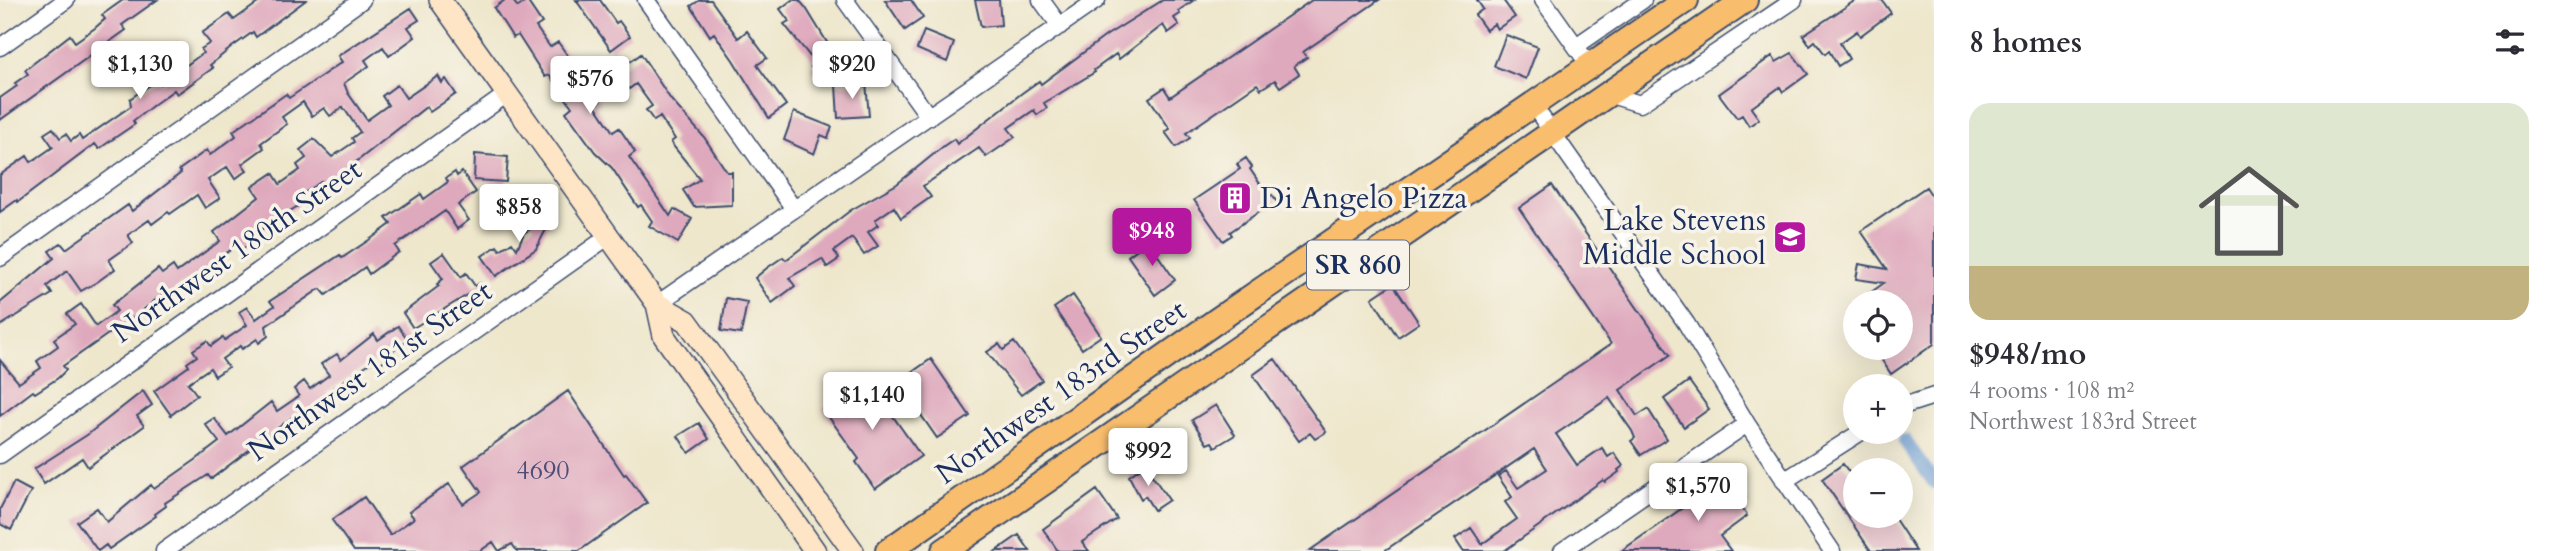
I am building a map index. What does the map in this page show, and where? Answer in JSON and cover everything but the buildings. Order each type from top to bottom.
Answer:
[{"type":"main road","points":[[440,0],[657,304],[664,336],[815,551]]},
{"type":"main road","name":"Northwest 183rd Street","points":[[888,551],[1255,294],[1533,105],[1583,56],[1686,0]]},
{"type":"main road","name":"SR 860","points":[[944,551],[1745,0]]},
{"type":"main road","points":[[1220,360],[1228,334],[1255,294]]},
{"type":"main road","points":[[657,304],[687,321],[853,551]]},
{"type":"main road","points":[[1164,398],[1182,372],[1184,360],[1181,346]]},
{"type":"street","points":[[0,47],[66,0]]},
{"type":"street","points":[[0,258],[362,0]]},
{"type":"street","points":[[646,0],[794,209]]},
{"type":"street","points":[[845,0],[929,117]]},
{"type":"street","points":[[1041,0],[1059,26]]},
{"type":"street","points":[[657,304],[1097,0]]},
{"type":"street","points":[[1544,0],[1583,56],[1643,0]]},
{"type":"street","points":[[1608,94],[1640,104],[1794,0]]},
{"type":"street","name":"Northwest 180th Street","points":[[0,454],[508,94]]},
{"type":"street","points":[[1533,105],[1686,323],[1747,424],[1832,551]]},
{"type":"street","name":"Northwest 181st Street","points":[[164,551],[609,236]]},
{"type":"street","points":[[1913,403],[1934,396]]},
{"type":"street","points":[[1562,551],[1747,424]]},
{"type":"street","points":[[1784,481],[1843,443]]},
{"type":"waterway","points":[[1907,444],[1934,482]]},
{"type":"place","name":"Di Angelo Pizza","points":[[1235,198]]},
{"type":"place","name":"Lake Stevens Middle School","points":[[1790,237]]}]
